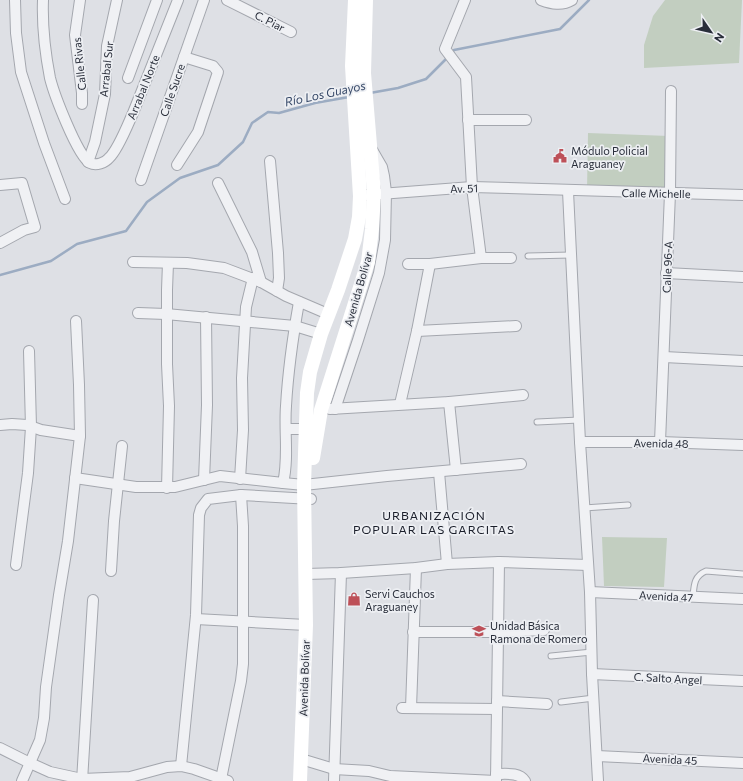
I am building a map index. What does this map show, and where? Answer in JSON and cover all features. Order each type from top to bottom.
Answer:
[{"type":"main road","name":"Avenida Bolívar","points":[[308,491],[313,452],[328,409],[344,337],[368,262],[372,229],[380,193],[365,138],[358,69],[355,0]]},
{"type":"main road","name":"Avenida Bolívar","points":[[358,69],[366,0]]},
{"type":"main road","name":"Avenida Bolívar","points":[[300,781],[306,625],[308,491],[306,429],[307,393],[310,372],[321,334],[355,239],[359,217],[365,138]]},
{"type":"street","points":[[15,0],[16,33],[21,72],[44,143],[66,199]]},
{"type":"street","points":[[43,0],[42,17],[45,47],[51,80],[57,101],[79,149],[92,163]]},
{"type":"street","name":"Calle Rivas","points":[[80,0],[75,35],[82,104]]},
{"type":"street","name":"Arrabal Sur","points":[[92,163],[105,94],[107,46],[117,0]]},
{"type":"street","points":[[128,78],[157,0]]},
{"type":"street","name":"Arrabal Norte","points":[[92,163],[104,162],[111,157],[126,128],[178,0]]},
{"type":"street","name":"Calle Sucre","points":[[141,180],[204,0]]},
{"type":"street","name":"C. Piar","points":[[227,0],[291,32]]},
{"type":"street","points":[[465,0],[445,49],[466,77],[472,187],[481,258]]},
{"type":"street","points":[[541,0],[552,4],[568,3],[572,0]]},
{"type":"street","points":[[177,165],[198,132],[218,72],[213,66],[184,56]]},
{"type":"street","name":"Calle 96-A","points":[[660,442],[668,357],[666,273],[670,193],[671,91]]},
{"type":"street","points":[[468,120],[526,120]]},
{"type":"street","points":[[270,161],[277,224],[279,278],[277,291]]},
{"type":"street","points":[[0,185],[22,183],[35,227],[24,230],[0,243]]},
{"type":"street","points":[[218,183],[252,252],[257,280],[246,307],[242,378],[243,430],[240,479]]},
{"type":"street","name":"Av. 51","points":[[360,196],[380,193],[472,187],[568,191]]},
{"type":"street","points":[[568,191],[580,442],[590,592],[592,674],[598,781]]},
{"type":"street","name":"Calle Michelle","points":[[568,191],[743,194]]},
{"type":"street","points":[[328,409],[358,340],[379,273],[385,240],[380,193]]},
{"type":"street","points":[[408,264],[430,264],[481,258],[511,258]]},
{"type":"street","points":[[133,262],[187,263],[224,268],[257,280],[277,291],[328,314]]},
{"type":"street","points":[[167,488],[169,393],[166,314],[168,263]]},
{"type":"street","points":[[400,404],[417,331],[430,264]]},
{"type":"street","points":[[666,273],[743,277]]},
{"type":"street","points":[[283,483],[285,471],[286,407],[295,326],[300,302]]},
{"type":"street","points":[[138,313],[206,317],[295,326],[321,334]]},
{"type":"street","points":[[204,480],[207,406],[206,317]]},
{"type":"street","points":[[22,781],[40,740],[44,718],[46,687],[68,541],[80,436],[80,385],[76,321]]},
{"type":"street","points":[[417,331],[516,326]]},
{"type":"street","points":[[344,337],[358,340]]},
{"type":"street","points":[[16,565],[28,473],[31,427],[29,351]]},
{"type":"street","points":[[668,357],[743,361]]},
{"type":"street","points":[[306,413],[328,409],[448,402],[524,395]]},
{"type":"street","points":[[448,402],[456,470]]},
{"type":"street","points":[[0,425],[12,424],[80,436]]},
{"type":"street","points":[[286,429],[306,429]]},
{"type":"street","name":"Avenida 48","points":[[580,442],[660,442],[743,445]]},
{"type":"street","points":[[111,571],[114,521],[122,446]]},
{"type":"street","points":[[181,766],[196,620],[199,516],[204,502],[208,499],[308,491],[440,472],[521,464]]},
{"type":"street","points":[[440,472],[447,564]]},
{"type":"street","points":[[75,478],[136,487],[167,488],[220,476],[283,483],[308,491]]},
{"type":"street","points":[[0,748],[30,764],[50,772],[82,780],[130,779],[167,767],[181,766],[225,780],[242,681],[243,664],[243,526],[241,496]]},
{"type":"street","points":[[306,574],[416,568],[447,564],[499,562],[588,564]]},
{"type":"street","points":[[496,778],[499,562]]},
{"type":"street","points":[[416,568],[413,632],[406,708],[547,704]]},
{"type":"street","points":[[334,781],[341,573]]},
{"type":"street","name":"Avenida 47","points":[[590,592],[743,599]]},
{"type":"street","points":[[82,780],[93,600]]},
{"type":"street","points":[[196,620],[306,625]]},
{"type":"street","points":[[413,632],[497,632],[544,630]]},
{"type":"street","name":"C. Salto Angel","points":[[592,674],[743,681]]},
{"type":"street","name":"Avenida 45","points":[[597,756],[743,763]]},
{"type":"street","points":[[301,759],[334,769],[370,771],[404,778],[496,778],[517,775],[521,776],[525,781]]},
{"type":"lane","points":[[528,256],[571,255]]},
{"type":"lane","points":[[537,422],[579,420]]},
{"type":"lane","points":[[584,508],[628,505]]},
{"type":"lane","points":[[693,597],[694,582],[701,573],[706,571],[743,574]]},
{"type":"lane","points":[[550,656],[592,652]]},
{"type":"lane","points":[[561,702],[594,698]]},
{"type":"green space","points":[[665,0],[742,0],[739,63],[644,68],[644,45],[653,16]]},
{"type":"green space","points":[[588,133],[669,136],[668,191],[587,190]]},
{"type":"green space","points":[[602,537],[667,538],[664,587],[604,586]]},
{"type":"waterway","name":"Río Los Guayos","points":[[451,54],[454,50],[560,29],[589,0]]},
{"type":"waterway","name":"Río Los Guayos","points":[[370,93],[398,88],[426,79],[448,57]]},
{"type":"waterway","name":"Río Los Guayos","points":[[0,275],[51,261],[77,244],[126,231],[147,202],[180,178],[218,165],[243,142],[252,123],[268,112],[279,113],[315,103],[349,97]]},
{"type":"place","name":"Módulo Policial Araguaney","points":[[560,156]]},
{"type":"place","name":"Servi Cauchos Araguaney","points":[[354,599]]},
{"type":"place","name":"Unidad Básica Ramona de Romero","points":[[479,631]]},
{"type":"district","name":"URBANIZACIÓN POPULAR LAS GARCITAS","points":[[434,522]]}]
